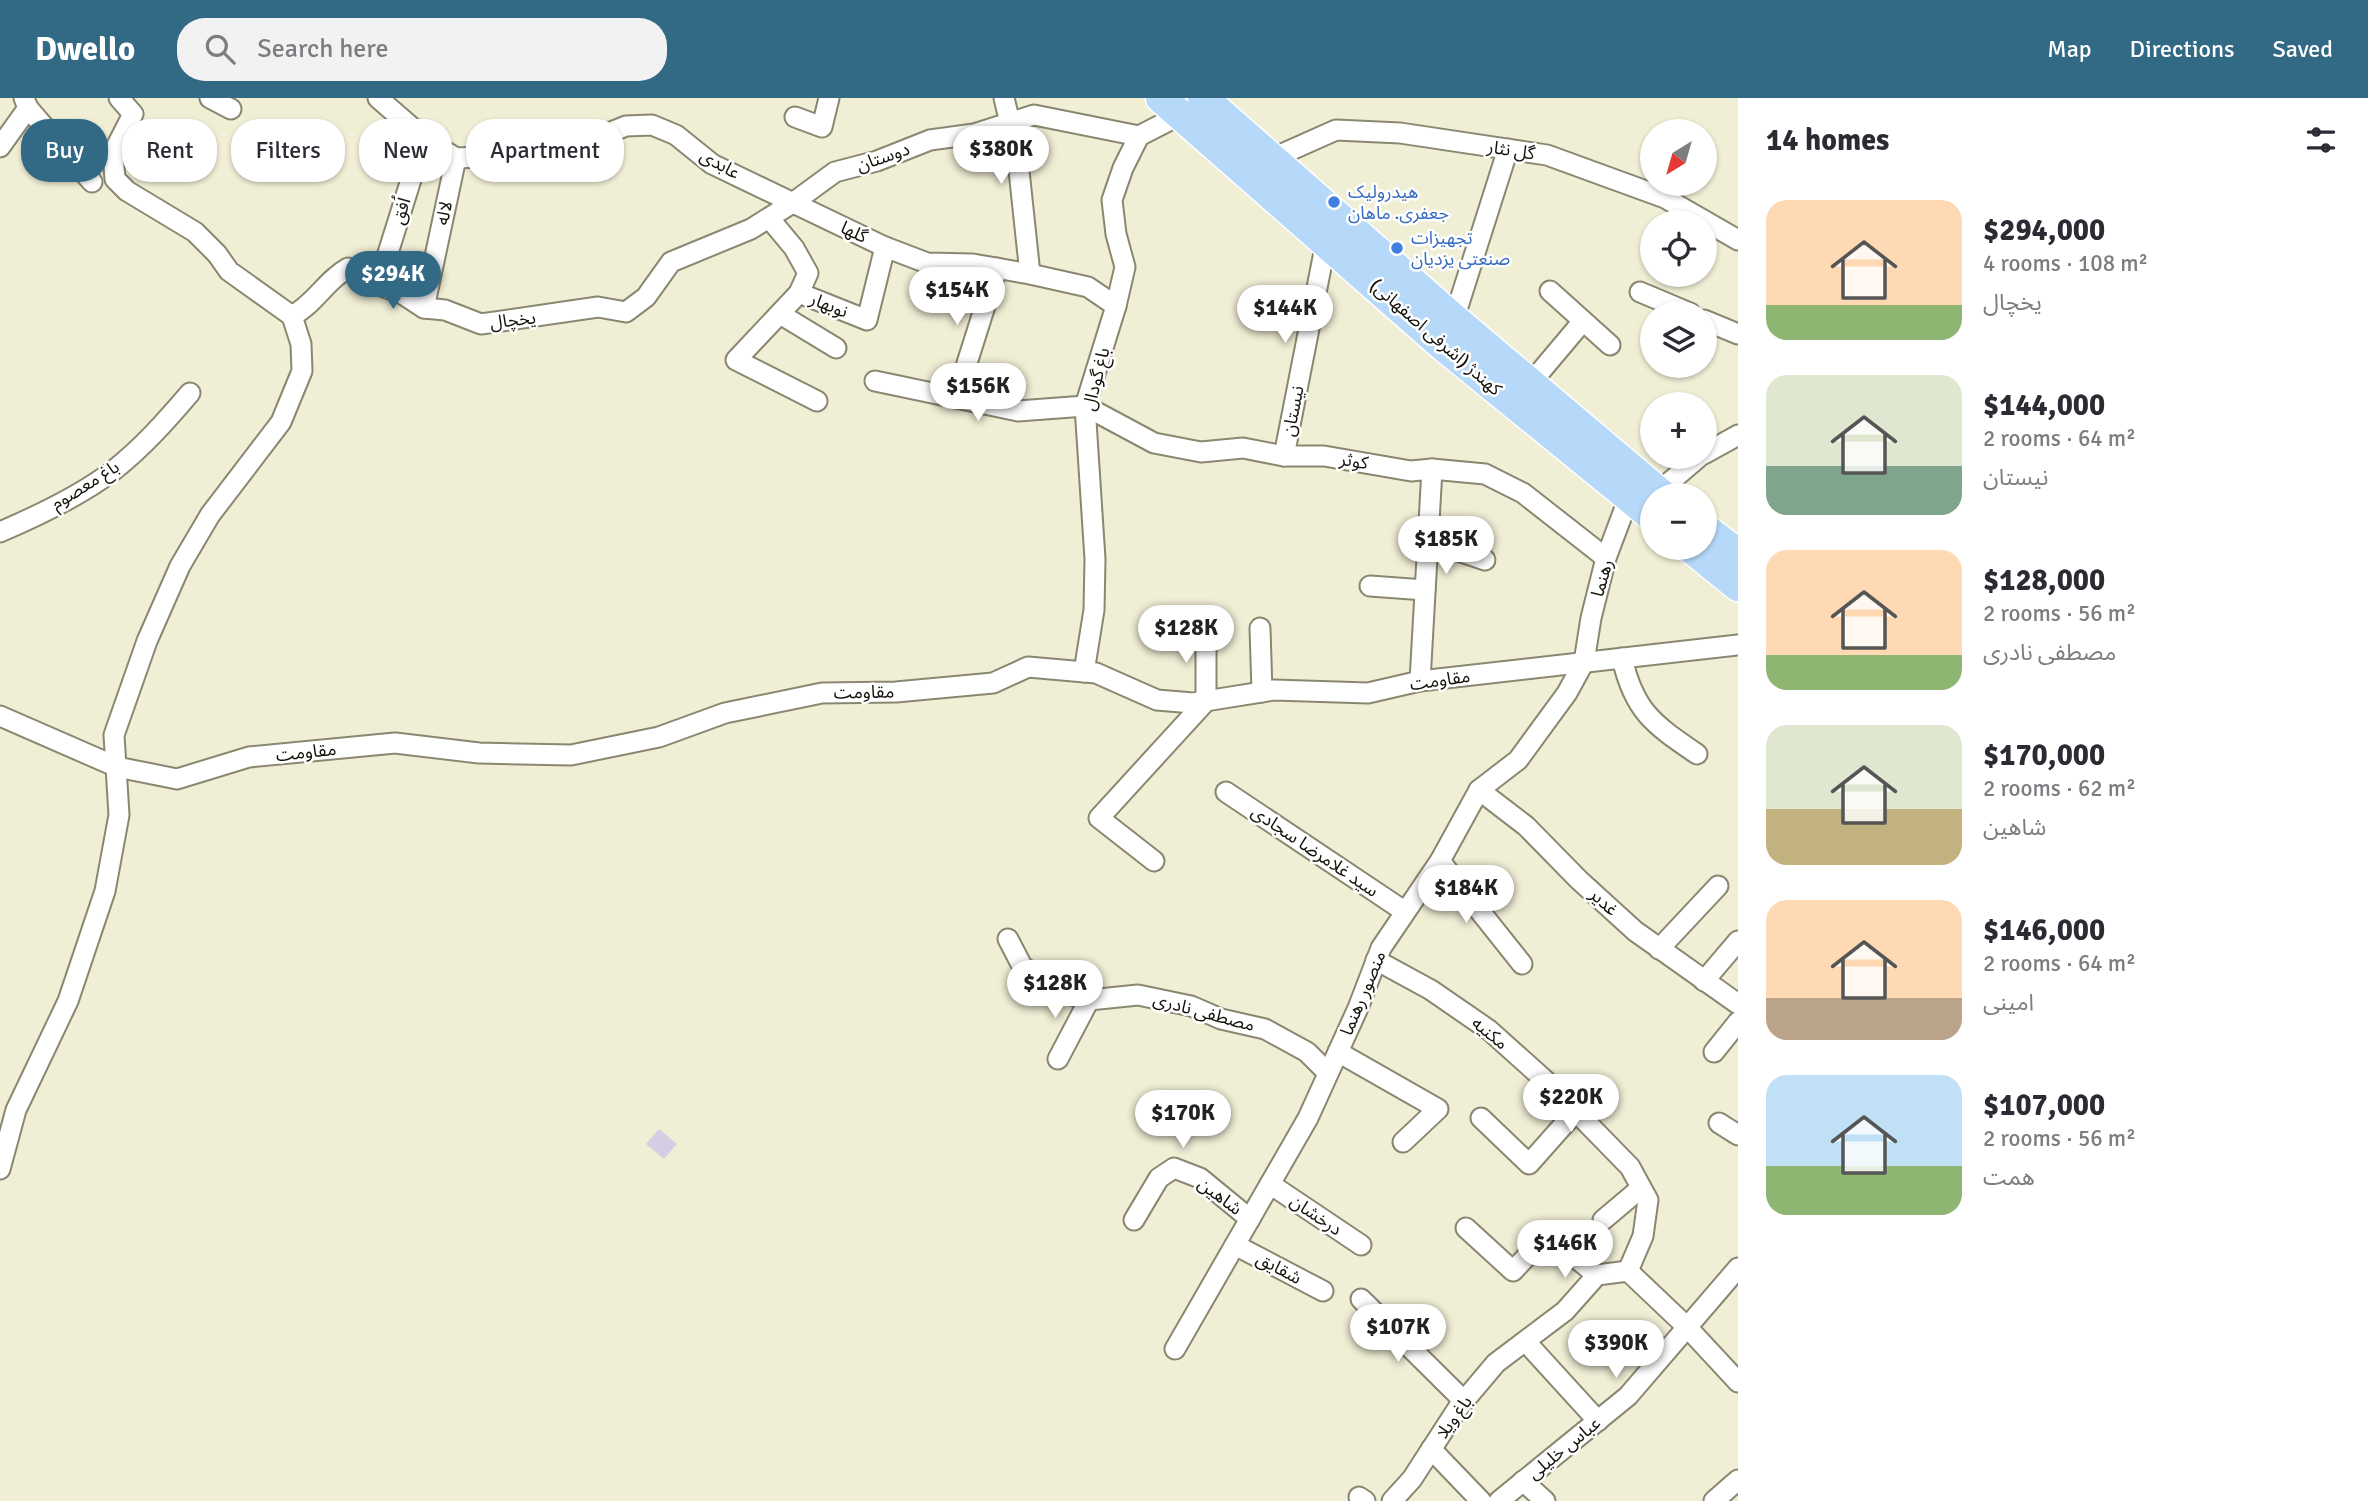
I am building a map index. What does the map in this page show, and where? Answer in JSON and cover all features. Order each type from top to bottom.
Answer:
[{"type":"main road","name":"کهندژ (اشرفی اصفهانی)","points":[[1197,104],[1273,158],[1486,346],[1524,395]]},
{"type":"main road","name":"کهندژ (اشرفی اصفهانی)","points":[[1197,104],[1326,242],[1441,344],[1524,395],[1640,492]]},
{"type":"main road","points":[[1364,276],[1378,281],[1474,359],[1486,346]]},
{"type":"main road","points":[[1524,395],[1590,449],[1608,459],[1620,461],[1640,487]]},
{"type":"main road","points":[[1717,538],[1738,554]]},
{"type":"main road","points":[[1706,560],[1738,586]]},
{"type":"street","points":[[0,1169],[16,1110],[68,1001],[105,891],[119,815],[114,735],[147,641],[180,566],[210,515],[281,422],[302,371],[301,344],[292,316],[229,271],[217,254],[195,232],[127,191],[116,179],[113,153],[133,114],[119,98]]},
{"type":"street","points":[[210,98],[231,109]]},
{"type":"street","points":[[378,98],[402,119]]},
{"type":"street","points":[[795,117],[822,127],[829,98]]},
{"type":"street","points":[[1004,98],[1017,152],[1030,274]]},
{"type":"street","points":[[0,147],[26,103],[39,119]]},
{"type":"street","points":[[1139,136],[1197,104]]},
{"type":"street","name":"دوستان","points":[[794,202],[835,172],[877,161],[930,139],[974,134],[1010,125],[1034,115],[1073,125],[1139,136]]},
{"type":"street","name":"عابدی","points":[[456,158],[480,157],[517,146],[559,146],[596,138],[626,126],[652,125],[676,135],[712,164],[794,202]]},
{"type":"street","name":"گل نثار","points":[[1273,158],[1336,130],[1400,132],[1547,155],[1665,198],[1738,240]]},
{"type":"street","name":"باغ گودال","points":[[1084,672],[1094,610],[1095,559],[1085,406],[1116,306],[1125,267],[1116,234],[1112,200],[1123,168],[1139,136]]},
{"type":"street","points":[[1454,319],[1508,149]]},
{"type":"street","points":[[452,156],[456,158]]},
{"type":"street","name":"لاله","points":[[424,308],[456,158]]},
{"type":"street","name":"اُفق","points":[[378,285],[410,182]]},
{"type":"street","name":"یخچال","points":[[292,316],[310,306],[334,275],[348,268],[369,275],[378,285],[401,293],[424,308],[445,310],[481,324],[598,307],[626,312],[646,297],[671,262],[751,229],[794,202]]},
{"type":"street","name":"گلها","points":[[794,202],[885,247],[926,263],[973,264],[1030,274],[1088,288],[1116,306]]},
{"type":"street","points":[[769,218],[794,248],[807,273],[799,293],[736,360],[817,401]]},
{"type":"street","name":"نیستان","points":[[1284,456],[1326,242]]},
{"type":"street","name":"نوبهار","points":[[799,293],[867,320],[885,247]]},
{"type":"street","points":[[956,398],[997,268]]},
{"type":"street","points":[[1550,291],[1610,345]]},
{"type":"street","points":[[1640,292],[1661,301]]},
{"type":"street","points":[[780,314],[836,348]]},
{"type":"street","points":[[1524,395],[1583,321]]},
{"type":"street","points":[[1717,325],[1738,334]]},
{"type":"street","points":[[875,381],[1018,411],[1085,406]]},
{"type":"street","name":"باغ معصوم","points":[[0,533],[112,472],[157,432],[190,393]]},
{"type":"street","name":"کوثر","points":[[1085,406],[1154,443],[1201,453],[1243,448],[1284,456],[1324,456],[1411,471],[1432,469],[1485,474],[1523,493],[1606,558]]},
{"type":"street","points":[[1717,447],[1738,435]]},
{"type":"street","points":[[1420,681],[1432,469]]},
{"type":"street","points":[[1669,483],[1685,469]]},
{"type":"street","name":"رهنما","points":[[1584,662],[1591,618],[1606,558],[1640,513]]},
{"type":"street","points":[[1429,541],[1485,560]]},
{"type":"street","points":[[1370,586],[1425,590]]},
{"type":"street","points":[[1260,628],[1262,692]]},
{"type":"street","points":[[1154,861],[1099,818],[1206,701],[1206,629]]},
{"type":"street","name":"مقاومت","points":[[0,716],[117,767],[177,779],[249,757],[395,743],[479,753],[571,755],[659,737],[725,713],[822,693],[896,692],[993,682],[1028,667],[1096,673],[1157,700],[1193,703],[1262,692],[1368,693],[1420,681],[1738,645]]},
{"type":"street","points":[[1622,658],[1628,686],[1639,708],[1696,754]]},
{"type":"street","name":"منصور رهنما","points":[[1175,1349],[1308,1118],[1376,960],[1404,911],[1440,861],[1479,790],[1518,760],[1567,693],[1584,662]]},
{"type":"street","name":"غدیر","points":[[1479,790],[1526,827],[1579,880],[1659,949],[1738,1004]]},
{"type":"street","name":"سید غلامرضا سجادی","points":[[1226,792],[1404,911]]},
{"type":"street","points":[[1440,861],[1522,964]]},
{"type":"street","points":[[1659,949],[1718,886]]},
{"type":"street","name":"مصطفی نادری","points":[[1007,939],[1021,966],[1055,990],[1089,1000],[1138,995],[1191,1006],[1221,1019],[1265,1029],[1307,1052],[1328,1073]]},
{"type":"street","points":[[1704,981],[1738,941]]},
{"type":"street","name":"مکنیه","points":[[1376,960],[1432,990],[1489,1030],[1576,1111],[1630,1167],[1648,1200],[1643,1236],[1628,1270]]},
{"type":"street","points":[[1058,1059],[1089,1000]]},
{"type":"street","points":[[1714,1052],[1738,1022]]},
{"type":"street","points":[[1338,1052],[1438,1109],[1404,1142]]},
{"type":"street","points":[[1480,1118],[1529,1164],[1576,1111]]},
{"type":"street","points":[[1718,1123],[1738,1135]]},
{"type":"street","name":"شاهین","points":[[1134,1220],[1159,1178],[1174,1168],[1200,1178],[1250,1219]]},
{"type":"street","name":"درخشان","points":[[1270,1184],[1361,1245]]},
{"type":"street","points":[[1603,1220],[1641,1188]]},
{"type":"street","points":[[1466,1228],[1513,1271],[1547,1235],[1597,1275],[1628,1270],[1687,1327],[1738,1382]]},
{"type":"street","name":"شقایق","points":[[1235,1245],[1323,1291]]},
{"type":"street","name":"عباس خلیلی","points":[[1499,1501],[1628,1396],[1738,1268]]},
{"type":"street","name":"باغ ویلا","points":[[1392,1501],[1412,1479],[1464,1401],[1496,1363],[1565,1311],[1597,1275]]},
{"type":"street","points":[[1361,1299],[1464,1401]]},
{"type":"street","points":[[1526,1342],[1598,1421]]},
{"type":"street","points":[[1431,1450],[1482,1501]]},
{"type":"street","points":[[1714,1501],[1738,1480]]},
{"type":"street","points":[[1523,1482],[1545,1501]]},
{"type":"building","points":[[659,1129],[677,1144],[664,1159],[646,1144]]},
{"type":"place","name":"هیدرولیک جعفری. ماهان","points":[[1334,202]]},
{"type":"place","name":"تجهیزات صنعتی یزدیان","points":[[1397,248]]}]
